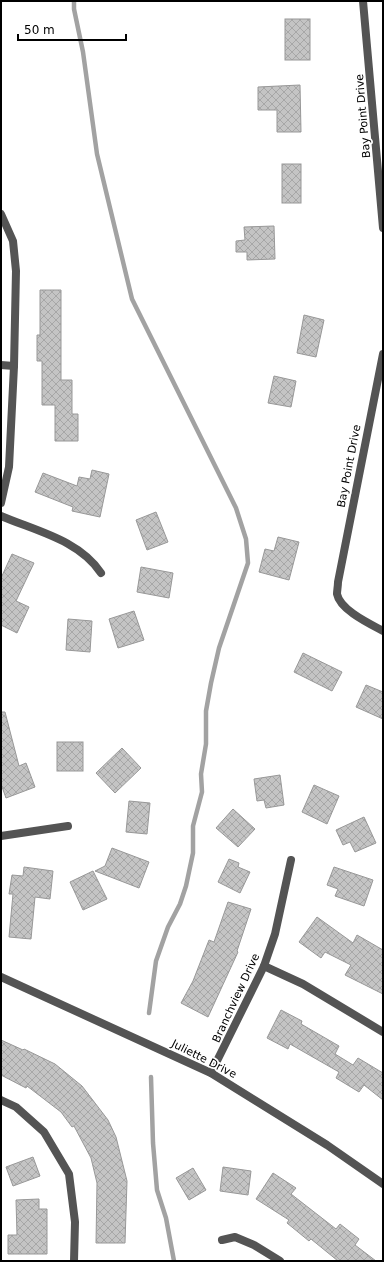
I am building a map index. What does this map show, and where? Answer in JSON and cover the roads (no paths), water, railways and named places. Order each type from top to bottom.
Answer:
[{"type":"street","name":"Bay Point Drive","points":[[363,1],[383,228]]},
{"type":"street","points":[[1,214],[13,241],[15,263],[14,366],[9,467],[1,503]]},
{"type":"street","name":"Bay Point Drive","points":[[383,354],[338,582],[337,596],[345,606],[360,619],[383,631]]},
{"type":"street","points":[[1,365],[14,366]]},
{"type":"street","points":[[1,516],[69,544],[83,553],[102,573]]},
{"type":"street","points":[[1,836],[68,826]]},
{"type":"street","name":"Branchview Drive","points":[[211,1073],[264,966],[275,934],[291,860]]},
{"type":"street","points":[[264,966],[303,984],[383,1032]]},
{"type":"street","name":"Juliette Drive","points":[[1,977],[211,1073],[327,1145],[383,1184]]},
{"type":"street","points":[[1,1100],[16,1107],[44,1132],[69,1174],[75,1222],[74,1261]]},
{"type":"street","points":[[222,1240],[236,1238],[254,1245],[280,1261]]},
{"type":"waterway","points":[[74,1],[74,9],[83,52],[97,154],[132,299],[236,508],[246,539],[248,563],[219,648],[211,683],[206,711],[206,744],[201,774],[202,792],[193,826],[193,853],[186,886],[180,904],[168,927],[156,961],[149,1013]]},
{"type":"waterway","points":[[151,1077],[153,1143],[157,1190],[166,1218],[174,1261]]}]
